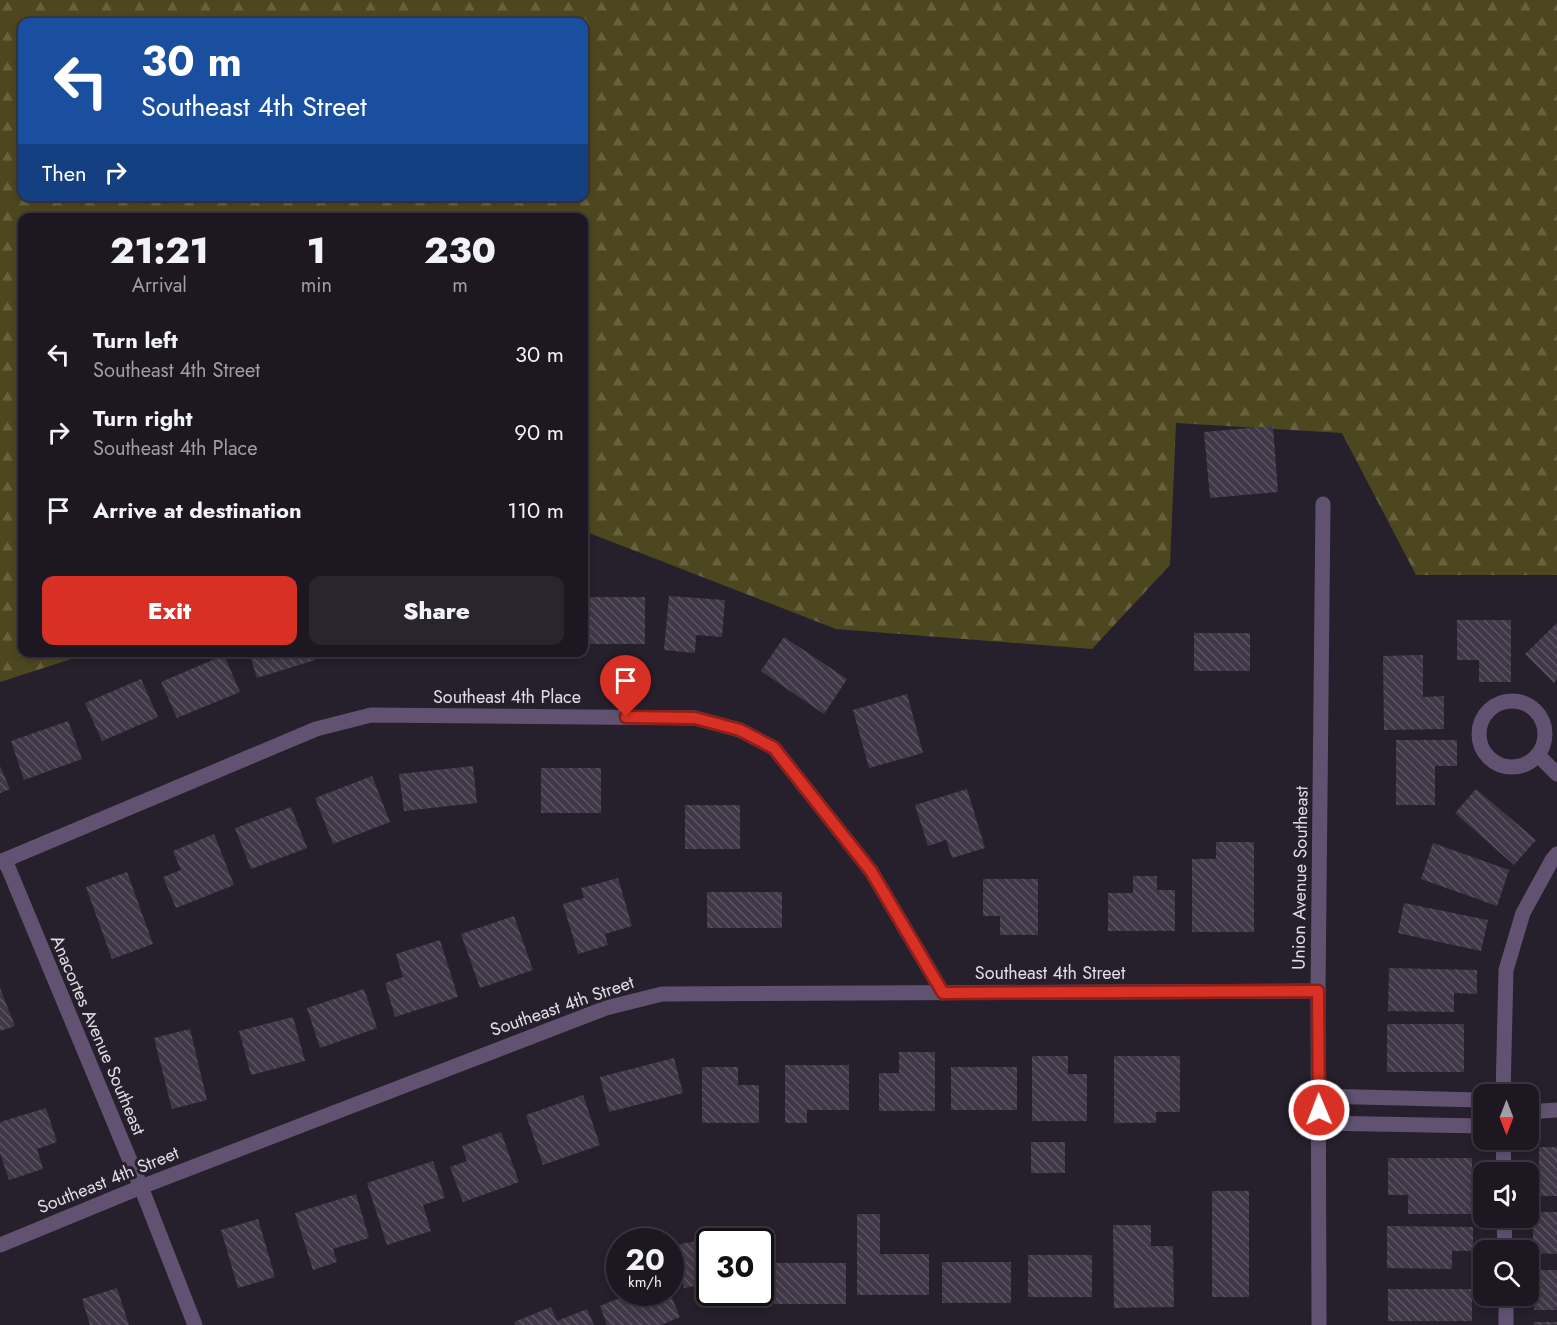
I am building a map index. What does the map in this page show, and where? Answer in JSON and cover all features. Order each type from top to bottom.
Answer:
[{"type":"street","name":"Union Avenue Southeast","points":[[1319,1325],[1318,991],[1323,504]]},
{"type":"street","points":[[1501,702],[1522,702],[1532,707],[1544,724],[1545,735],[1538,755],[1519,766],[1507,767],[1497,763],[1482,747],[1479,736],[1484,715],[1501,702]]},
{"type":"street","name":"Southeast 4th Place","points":[[2,861],[316,729],[371,715],[695,718],[740,730],[774,748],[871,871],[943,993]]},
{"type":"street","points":[[1538,755],[1557,774]]},
{"type":"street","points":[[1503,1084],[1506,970],[1523,913],[1557,854]]},
{"type":"street","name":"Anacortes Avenue Southeast","points":[[2,861],[141,1187],[195,1325]]},
{"type":"street","name":"Southeast 4th Street","points":[[0,1245],[141,1187],[606,1008],[662,994],[1318,991]]},
{"type":"street","points":[[1319,1096],[1473,1100]]},
{"type":"street","points":[[1539,1111],[1557,1110]]},
{"type":"street","points":[[1319,1124],[1473,1126]]},
{"type":"street","points":[[1506,1306],[1506,1325]]},
{"type":"green space","points":[[0,0],[1557,0],[1557,575],[1416,575],[1342,433],[1176,423],[1170,565],[1092,649],[836,629],[588,533],[588,213],[18,213],[18,657],[78,657],[0,682]]},
{"type":"building","points":[[1273,426],[1278,492],[1210,498],[1204,432]]},
{"type":"building","points":[[669,596],[725,600],[722,637],[696,635],[695,653],[664,650]]},
{"type":"building","points":[[588,597],[645,597],[645,644],[588,644]]},
{"type":"building","points":[[1457,620],[1511,620],[1511,682],[1479,682],[1479,660],[1457,660]]},
{"type":"building","points":[[1557,623],[1557,679],[1554,683],[1525,654]]},
{"type":"building","points":[[1194,633],[1250,633],[1250,671],[1194,671]]},
{"type":"building","points":[[784,637],[847,679],[824,714],[761,671]]},
{"type":"building","points":[[1423,655],[1423,697],[1444,696],[1444,729],[1384,730],[1383,656]]},
{"type":"building","points":[[219,657],[225,657],[240,692],[177,718],[161,682]]},
{"type":"building","points":[[251,657],[314,657],[315,660],[257,678]]},
{"type":"building","points":[[141,679],[158,717],[102,741],[85,703]]},
{"type":"building","points":[[907,694],[923,753],[869,768],[853,710]]},
{"type":"building","points":[[68,721],[82,759],[24,780],[11,741]]},
{"type":"building","points":[[1396,740],[1457,740],[1457,766],[1435,766],[1435,805],[1396,805]]},
{"type":"building","points":[[0,766],[10,789],[0,793]]},
{"type":"building","points":[[473,766],[477,803],[404,811],[399,774]]},
{"type":"building","points":[[541,768],[601,768],[601,813],[541,813]]},
{"type":"building","points":[[372,776],[390,822],[333,844],[315,798]]},
{"type":"building","points":[[967,789],[985,848],[952,858],[946,840],[928,846],[915,805]]},
{"type":"building","points":[[1476,789],[1536,840],[1514,865],[1455,813]]},
{"type":"building","points":[[685,805],[740,805],[740,849],[685,849]]},
{"type":"building","points":[[291,807],[307,848],[251,869],[235,828]]},
{"type":"building","points":[[214,834],[234,885],[176,908],[163,877],[181,870],[173,851]]},
{"type":"building","points":[[1216,842],[1254,842],[1254,932],[1192,932],[1192,859],[1216,859]]},
{"type":"building","points":[[1433,843],[1509,870],[1497,906],[1421,879]]},
{"type":"building","points":[[127,872],[153,944],[112,959],[86,887]]},
{"type":"building","points":[[1133,876],[1157,876],[1157,890],[1175,890],[1175,931],[1108,931],[1108,893],[1133,893]]},
{"type":"building","points":[[618,878],[632,926],[605,934],[608,945],[578,954],[563,904],[584,898],[581,888]]},
{"type":"building","points":[[983,879],[1038,879],[1038,935],[1000,935],[1000,916],[983,916]]},
{"type":"building","points":[[707,892],[782,892],[782,928],[707,928]]},
{"type":"building","points":[[1404,903],[1488,920],[1481,951],[1398,933]]},
{"type":"building","points":[[514,916],[533,970],[480,988],[461,934]]},
{"type":"building","points":[[440,940],[458,997],[395,1017],[385,983],[403,977],[396,954]]},
{"type":"building","points":[[1389,968],[1477,970],[1477,994],[1454,993],[1454,1012],[1388,1011]]},
{"type":"building","points":[[0,988],[15,1026],[0,1031]]},
{"type":"building","points":[[364,989],[377,1028],[320,1048],[307,1008]]},
{"type":"building","points":[[293,1017],[305,1061],[251,1075],[239,1031]]},
{"type":"building","points":[[1387,1024],[1464,1024],[1464,1072],[1387,1072]]},
{"type":"building","points":[[190,1029],[207,1100],[172,1109],[154,1038]]},
{"type":"building","points":[[899,1052],[935,1052],[935,1111],[879,1111],[879,1073],[899,1073]]},
{"type":"building","points":[[1032,1056],[1068,1056],[1068,1074],[1087,1074],[1087,1121],[1032,1121]]},
{"type":"building","points":[[1114,1056],[1180,1056],[1180,1112],[1156,1112],[1156,1123],[1114,1123]]},
{"type":"building","points":[[674,1058],[683,1093],[609,1112],[600,1077]]},
{"type":"building","points":[[785,1065],[849,1065],[849,1110],[807,1110],[807,1123],[785,1123]]},
{"type":"building","points":[[702,1067],[738,1067],[738,1085],[759,1085],[759,1123],[702,1123]]},
{"type":"building","points":[[951,1067],[1017,1067],[1017,1110],[951,1110]]},
{"type":"building","points":[[583,1095],[600,1145],[543,1165],[526,1115]]},
{"type":"building","points":[[46,1108],[57,1142],[37,1149],[43,1169],[9,1180],[0,1153],[0,1122]]},
{"type":"building","points":[[501,1132],[519,1182],[463,1202],[450,1167],[467,1161],[462,1146]]},
{"type":"building","points":[[1031,1142],[1065,1142],[1065,1173],[1031,1173]]},
{"type":"building","points":[[1539,1147],[1557,1147],[1557,1196],[1539,1196]]},
{"type":"building","points":[[1388,1158],[1472,1158],[1472,1214],[1408,1214],[1408,1195],[1388,1195]]},
{"type":"building","points":[[433,1161],[445,1198],[423,1205],[431,1231],[387,1245],[367,1183]]},
{"type":"building","points":[[1212,1191],[1249,1191],[1249,1297],[1212,1297]]},
{"type":"building","points":[[356,1194],[369,1238],[333,1249],[337,1262],[313,1270],[295,1213]]},
{"type":"building","points":[[1539,1212],[1557,1212],[1557,1254],[1539,1253],[1539,1240],[1533,1240],[1533,1228],[1539,1228]]},
{"type":"building","points":[[857,1214],[880,1214],[880,1254],[929,1254],[929,1295],[857,1295]]},
{"type":"building","points":[[258,1219],[275,1277],[238,1288],[221,1230]]},
{"type":"building","points":[[1113,1225],[1151,1225],[1151,1246],[1173,1246],[1174,1307],[1114,1308]]},
{"type":"building","points":[[1387,1226],[1473,1227],[1473,1251],[1452,1251],[1452,1269],[1387,1268]]},
{"type":"building","points":[[696,1241],[696,1286],[684,1288],[684,1243]]},
{"type":"building","points":[[1028,1255],[1092,1255],[1092,1297],[1028,1297]]},
{"type":"building","points":[[942,1262],[1011,1262],[1011,1303],[942,1303]]},
{"type":"building","points":[[774,1263],[846,1263],[846,1304],[774,1304]]},
{"type":"building","points":[[1539,1270],[1557,1270],[1557,1310],[1534,1310],[1534,1306],[1539,1306]]},
{"type":"building","points":[[117,1288],[129,1325],[90,1325],[82,1299]]},
{"type":"building","points":[[1388,1289],[1472,1289],[1472,1321],[1388,1321]]},
{"type":"building","points":[[606,1304],[606,1306],[675,1306],[680,1317],[661,1325],[607,1325],[600,1306]]},
{"type":"building","points":[[551,1307],[557,1321],[587,1309],[594,1325],[516,1325],[514,1322]]},
{"type":"building","points":[[1534,1322],[1557,1322],[1557,1325],[1534,1325]]},
{"type":"route","points":[[626,717],[695,718],[740,730],[774,748],[871,871],[943,993],[1318,991],[1319,1110]]}]
